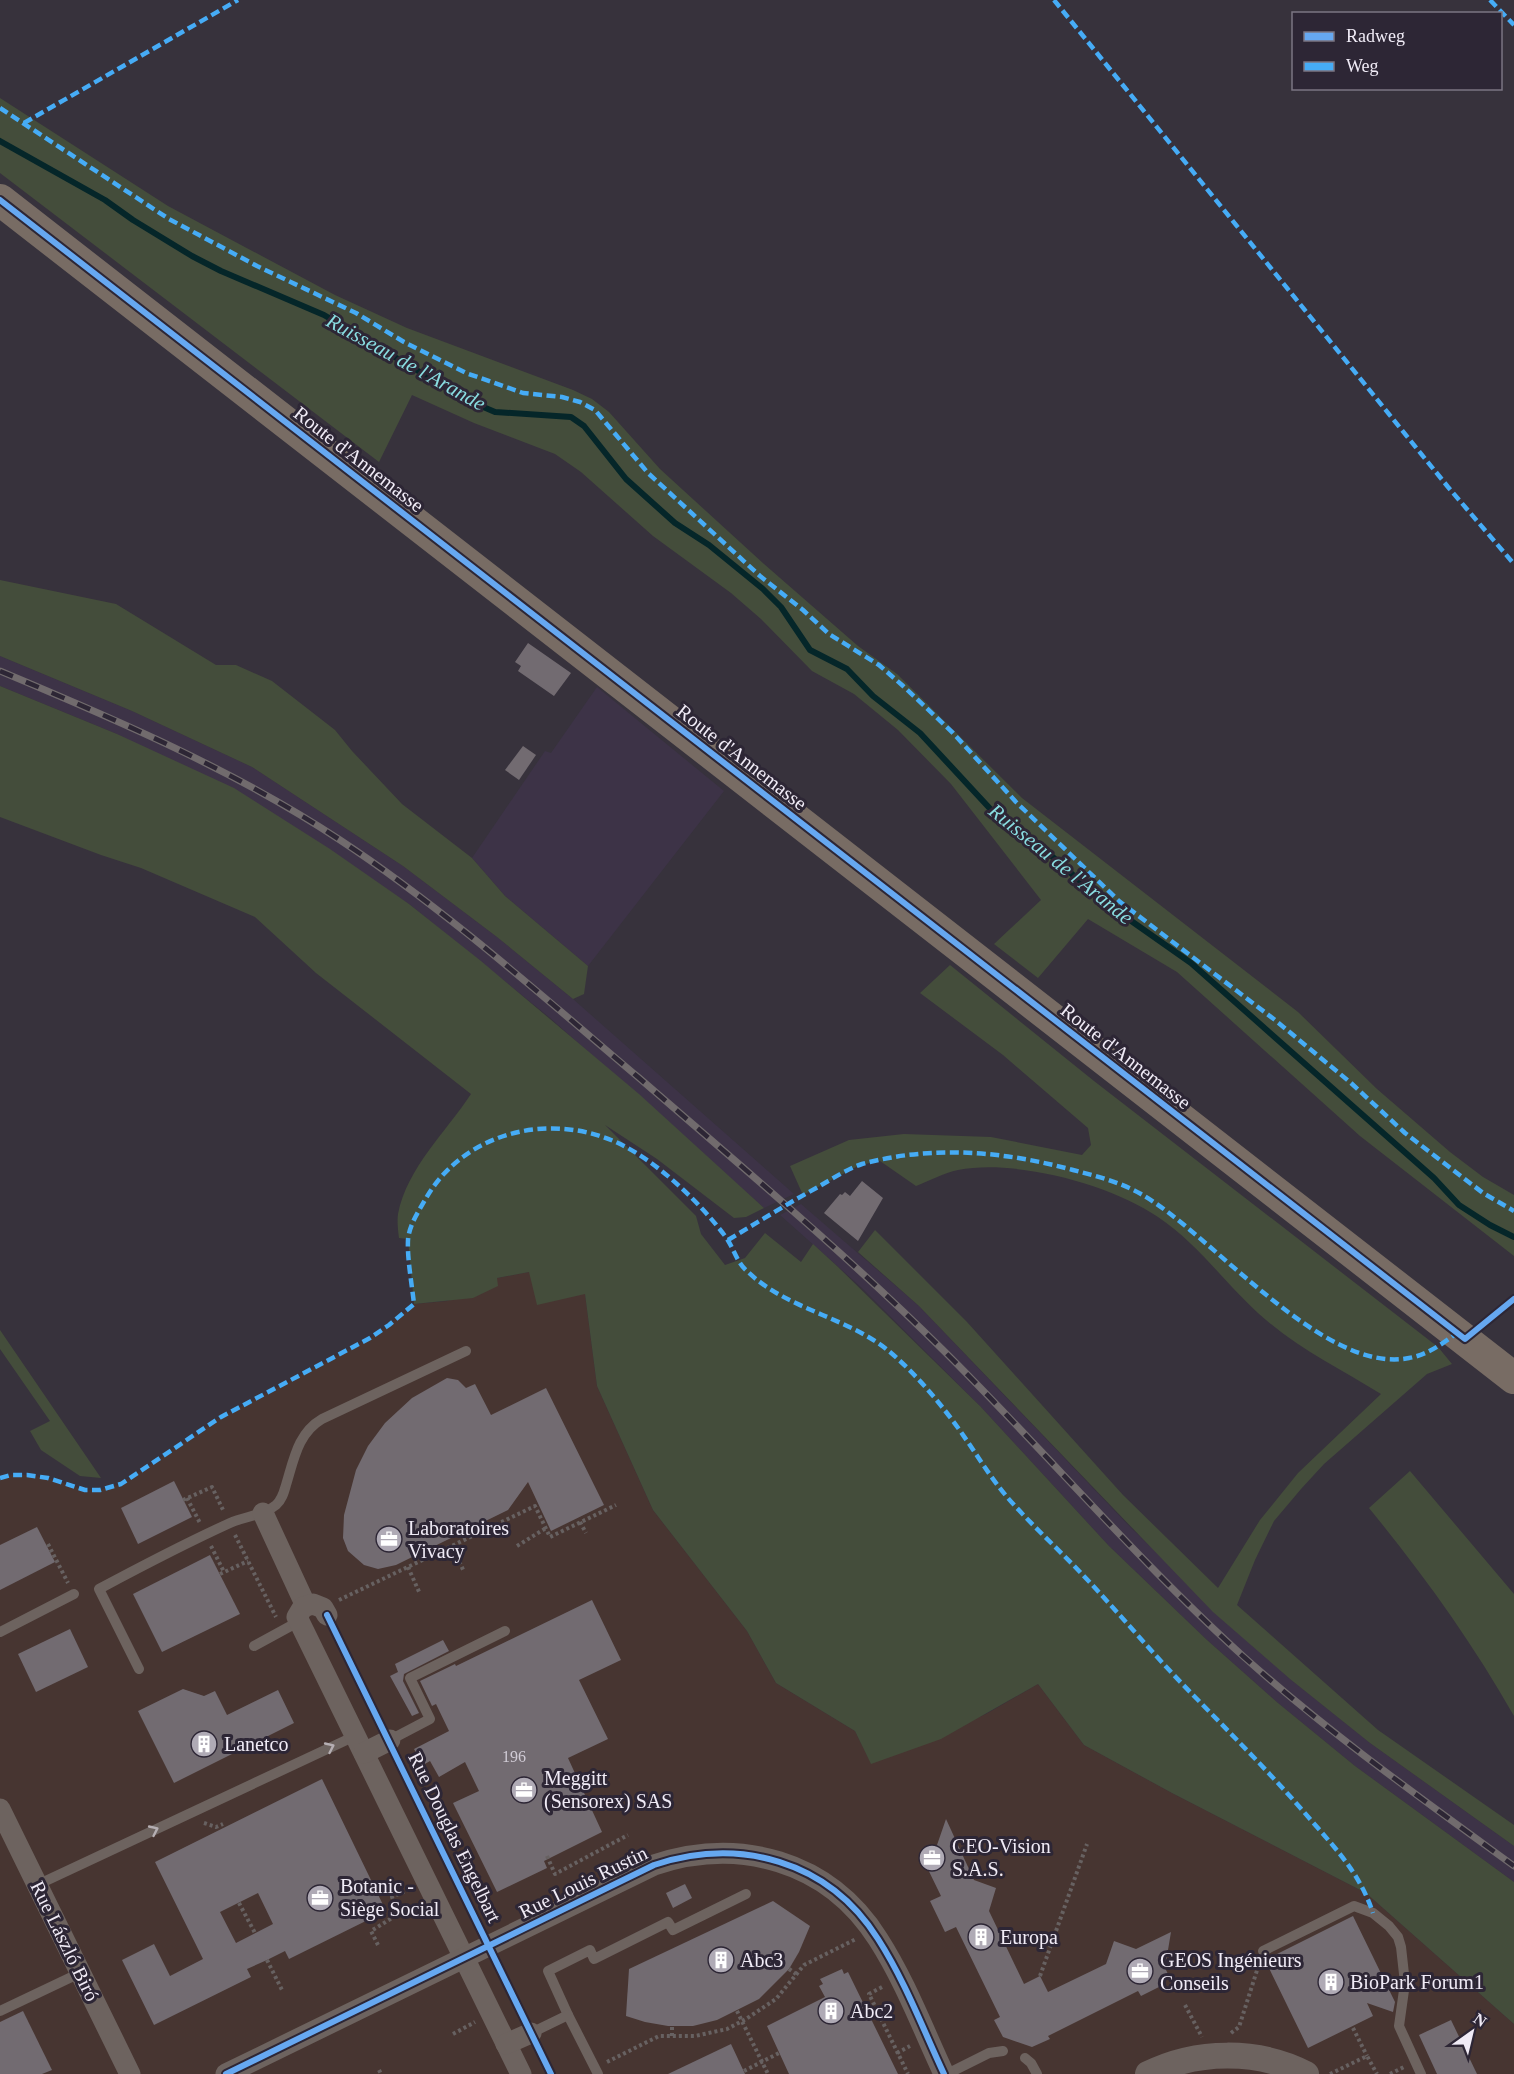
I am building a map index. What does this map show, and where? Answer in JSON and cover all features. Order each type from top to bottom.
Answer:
[{"type":"main road","name":"Route d'Annemasse","points":[[0,200],[1514,1378]]},
{"type":"street","points":[[263,1513],[360,1744],[521,2074]]},
{"type":"street","points":[[360,1744],[390,1740]]},
{"type":"street","name":"Rue László Biró","points":[[0,1809],[130,2074]]},
{"type":"street","name":"Rue Louis Rustin","points":[[226,2074],[641,1870],[678,1857],[727,1852],[765,1857],[796,1868],[844,1899],[872,1931],[899,1978],[946,2074]]},
{"type":"street","points":[[506,2044],[531,2033]]},
{"type":"street","points":[[1148,2074],[1172,2064],[1212,2056],[1255,2058],[1282,2064],[1306,2074]]},
{"type":"lane","points":[[139,1669],[99,1588],[229,1524],[263,1513],[278,1504],[284,1494],[298,1447],[310,1427],[322,1419],[466,1351]]},
{"type":"lane","points":[[0,1632],[74,1594]]},
{"type":"lane","points":[[254,1646],[307,1616]]},
{"type":"lane","points":[[390,1740],[430,1719],[410,1678],[505,1631]]},
{"type":"lane","points":[[37,1885],[101,1855],[360,1744]]},
{"type":"lane","points":[[598,2074],[548,1971],[590,1950],[594,1959],[668,1922],[673,1930],[746,1894]]},
{"type":"lane","points":[[1263,1951],[1354,1906],[1373,1913],[1389,1926],[1398,1937],[1401,1947],[1405,1983],[1399,2026],[1421,2074]]},
{"type":"lane","points":[[0,2011],[80,1972]]},
{"type":"lane","points":[[531,2033],[568,2015]]},
{"type":"lane","points":[[946,2074],[989,2053],[1003,2051]]},
{"type":"lane","points":[[1025,2058],[1037,2074]]},
{"type":"path","points":[[183,1500],[212,1487],[248,1561],[307,1616],[535,1506],[550,1537],[616,1505]]},
{"type":"path","points":[[580,1522],[586,1533]]},
{"type":"path","points":[[517,1546],[546,1528]]},
{"type":"path","points":[[48,1544],[74,1594]]},
{"type":"path","points":[[452,1545],[464,1572]]},
{"type":"path","points":[[220,1574],[248,1561]]},
{"type":"path","points":[[408,1567],[420,1593]]},
{"type":"path","points":[[198,1821],[216,1827],[223,1824]]},
{"type":"path","points":[[547,1856],[555,1874],[628,1835]]},
{"type":"path","points":[[1040,1976],[1087,1844]]},
{"type":"path","points":[[378,1945],[371,1931],[400,1913],[392,1897],[427,1882]]},
{"type":"path","points":[[239,1903],[255,1934]]},
{"type":"path","points":[[603,2063],[659,2036],[703,2035],[727,2029],[742,2022],[776,2000],[804,1965],[872,1931]]},
{"type":"path","points":[[267,1960],[283,1992]]},
{"type":"path","points":[[789,1969],[796,1974]]},
{"type":"path","points":[[899,1978],[868,1994],[908,2074]]},
{"type":"path","points":[[1244,2012],[1254,1982]]},
{"type":"path","points":[[1185,2005],[1212,2056]]},
{"type":"path","points":[[737,2011],[768,2074]]},
{"type":"path","points":[[672,2026],[672,2036]]},
{"type":"path","points":[[1353,2028],[1377,2074]]},
{"type":"path","points":[[744,2071],[779,2053]]},
{"type":"path","points":[[1330,2074],[1367,2056]]},
{"type":"shaded area","points":[[0,656],[132,711],[252,767],[403,866],[497,937],[573,999],[794,1194],[764,1208],[549,1017],[409,904],[117,734],[0,686]]},
{"type":"shaded area","points":[[597,687],[724,791],[588,966],[505,896],[472,858],[545,751],[551,753]]},
{"type":"shaded area","points":[[801,1204],[919,1306],[1131,1528],[1290,1679],[1370,1743],[1514,1846],[1514,1882],[1355,1766],[1278,1703],[1207,1640],[1109,1546],[980,1406],[862,1288],[780,1215]]},
{"type":"shaded area","points":[[529,1272],[585,1294],[597,1386],[653,1510],[747,1631],[776,1683],[855,1731],[871,1763],[986,1714],[1038,1684],[1084,1745],[1366,1893],[1514,2024],[1514,2074],[0,2074],[0,1478],[27,1475],[48,1478],[85,1490],[99,1490],[121,1484],[221,1417],[370,1338],[414,1304],[447,1301],[497,1278]]},
{"type":"green space","points":[[0,98],[168,206],[335,295],[407,328],[573,390],[592,399],[609,412],[660,469],[858,646],[897,674],[1022,798],[1298,1012],[1377,1089],[1450,1152],[1483,1177],[1514,1195],[1514,1256],[1360,1136],[1177,972],[1088,919],[1038,978],[994,944],[1041,900],[951,784],[898,730],[854,694],[812,671],[761,619],[731,593],[653,536],[581,472],[555,454],[474,423],[412,395],[379,462],[0,173]]},
{"type":"green space","points":[[0,580],[116,604],[216,665],[236,665],[272,681],[335,730],[402,804],[472,858],[505,896],[588,966],[584,994],[573,999],[497,937],[403,866],[252,767],[132,711],[0,656]]},
{"type":"green space","points":[[0,686],[117,734],[234,788],[330,849],[409,904],[481,961],[639,1094],[764,1208],[746,1217],[734,1218],[657,1159],[605,1125],[696,1216],[701,1234],[725,1265],[745,1258],[765,1233],[801,1262],[813,1244],[980,1406],[1109,1546],[1207,1640],[1278,1703],[1355,1766],[1514,1882],[1514,2024],[1366,1893],[1084,1745],[1038,1684],[941,1739],[871,1764],[855,1731],[776,1683],[747,1631],[653,1510],[597,1386],[585,1294],[537,1305],[529,1272],[497,1278],[498,1286],[473,1298],[414,1304],[408,1239],[399,1238],[398,1214],[403,1197],[418,1166],[471,1094],[316,973],[255,917],[141,868],[0,817]]},
{"type":"green space","points":[[950,965],[1094,1081],[1438,1347],[1452,1364],[1427,1374],[1324,1464],[1301,1489],[1274,1521],[1237,1605],[1378,1730],[1514,1825],[1514,1846],[1370,1743],[1290,1679],[1213,1612],[919,1306],[858,1252],[875,1230],[967,1322],[1123,1495],[1218,1588],[1260,1520],[1298,1473],[1381,1394],[1279,1331],[1252,1308],[1201,1253],[1158,1217],[1115,1194],[1089,1185],[1034,1171],[981,1168],[953,1171],[916,1186],[880,1161],[860,1165],[803,1195],[790,1166],[849,1140],[904,1134],[991,1137],[1082,1155],[1091,1145],[1088,1128],[1003,1055],[920,993]]},
{"type":"green space","points":[[0,1330],[101,1478],[80,1476],[41,1450],[30,1431],[50,1421],[0,1349]]},
{"type":"green space","points":[[1410,1471],[1514,1594],[1514,1716],[1446,1609],[1369,1508]]},
{"type":"building","points":[[528,643],[571,673],[554,696],[518,671],[521,666],[515,662]]},
{"type":"building","points":[[523,746],[536,755],[519,780],[505,770]]},
{"type":"building","points":[[862,1181],[883,1198],[858,1241],[824,1213],[840,1194],[845,1192],[850,1196]]},
{"type":"building","points":[[447,1378],[458,1380],[466,1388],[475,1384],[491,1415],[546,1388],[604,1505],[551,1531],[528,1482],[508,1510],[396,1565],[378,1569],[364,1565],[348,1551],[343,1538],[344,1515],[356,1470],[368,1446],[385,1423],[412,1398]]},
{"type":"building","points":[[174,1481],[192,1517],[138,1544],[121,1508]]},
{"type":"building","points":[[37,1527],[55,1562],[0,1590],[0,1545]]},
{"type":"building","points":[[210,1555],[240,1614],[162,1652],[133,1594]]},
{"type":"building","points":[[592,1600],[621,1660],[579,1680],[608,1739],[568,1758],[602,1832],[544,1861],[547,1868],[497,1892],[453,1803],[479,1791],[465,1762],[439,1777],[430,1761],[423,1765],[414,1749],[449,1731],[436,1704],[432,1706],[420,1681]]},
{"type":"building","points":[[70,1629],[88,1667],[36,1692],[18,1654]]},
{"type":"building","points":[[443,1640],[449,1651],[404,1674],[403,1681],[419,1713],[412,1716],[390,1676],[398,1672],[395,1664]]},
{"type":"building","name":"Lanetco","points":[[183,1689],[204,1696],[215,1691],[227,1715],[278,1690],[294,1723],[174,1783],[138,1711]]},
{"type":"building","name":"Botanic - Siège Social","points":[[322,1779],[386,1911],[289,1959],[285,1951],[247,1969],[251,1977],[154,2025],[122,1960],[154,1944],[170,1976],[203,1959],[155,1862]],"holes":[[[258,1893],[273,1924],[236,1943],[220,1912]]]},
{"type":"building","name":"Europa","points":[[946,1819],[974,1880],[996,1888],[989,1911],[1024,1984],[1040,1976],[1048,1992],[1106,1964],[1114,1941],[1136,1949],[1171,1932],[1165,1968],[1169,1976],[1161,1980],[1163,1985],[1141,1996],[1138,1991],[1048,2036],[1050,2039],[1032,2047],[1003,2037],[994,2020],[1000,2017],[956,1927],[945,1932],[930,1901],[941,1896],[920,1853],[937,1845]]},
{"type":"building","points":[[685,1884],[692,1898],[673,1908],[666,1893]]},
{"type":"building","name":"Abc3","points":[[773,1901],[810,1926],[789,1969],[759,1999],[717,2020],[693,2026],[668,2026],[626,2016],[629,1969]]},
{"type":"building","name":"BioPark Forum1","points":[[1353,1916],[1395,2002],[1393,2012],[1367,2003],[1373,2016],[1308,2048],[1265,1960]]},
{"type":"building","name":"Abc2","points":[[842,1969],[844,1974],[848,1972],[898,2074],[789,2074],[767,2026],[825,1997],[819,1986],[823,1984],[820,1979]]},
{"type":"building","points":[[23,2011],[52,2070],[42,2074],[0,2074],[0,2022]]},
{"type":"building","points":[[1451,2020],[1477,2074],[1437,2074],[1419,2035]]},
{"type":"building","points":[[731,2044],[745,2074],[668,2074]]},
{"type":"waterway","name":"Ruisseau de l'Arande","points":[[0,141],[105,200],[192,256],[221,271],[324,315],[467,400],[495,412],[571,417],[584,426],[626,479],[675,523],[709,545],[763,589],[781,607],[810,650],[847,669],[873,696],[920,733],[995,814],[1037,843],[1100,899],[1191,963],[1434,1178],[1459,1205],[1514,1237]]},
{"type":"railway","points":[[0,671],[88,708],[259,791],[340,840],[455,924],[638,1077],[869,1279],[981,1388],[1167,1583],[1244,1657],[1343,1739],[1514,1866]]},
{"type":"marked path","points":[[24,123],[238,0]]},
{"type":"marked path","points":[[1054,0],[1448,487],[1514,564]]},
{"type":"marked path","points":[[1490,0],[1502,12]]},
{"type":"marked path","points":[[1502,12],[1514,25]]},
{"type":"marked path","points":[[0,108],[169,219],[257,266],[356,313],[404,342],[466,373],[523,393],[562,397],[580,402],[595,410],[648,473],[760,576],[829,634],[879,665],[902,685],[953,733],[1016,802],[1119,901],[1275,1020],[1351,1083],[1405,1133],[1483,1193],[1514,1211]]},
{"type":"marked path","points":[[0,1478],[27,1475],[48,1478],[85,1490],[100,1490],[121,1484],[221,1417],[370,1338],[414,1304],[408,1255],[410,1230],[425,1200],[442,1176],[463,1157],[487,1143],[513,1133],[541,1129],[569,1129],[597,1135],[624,1146],[666,1174],[704,1211],[725,1236],[744,1268],[764,1285],[799,1305],[856,1330],[890,1352],[910,1370],[961,1432],[1008,1499],[1081,1573],[1269,1773],[1329,1841],[1354,1874],[1373,1913]]},
{"type":"marked path","points":[[728,1240],[840,1174],[862,1164],[915,1154],[941,1153],[1020,1158],[1082,1172],[1141,1194],[1170,1214],[1270,1298],[1305,1324],[1341,1345],[1376,1358],[1409,1358],[1428,1352],[1457,1333]]},
{"type":"cycle path","points":[[0,200],[1465,1339],[1514,1299]]},
{"type":"cycle path","name":"Rue Douglas Engelbart","points":[[327,1615],[551,2074]]},
{"type":"cycle path","points":[[226,2074],[654,1865],[686,1857],[718,1854],[749,1855],[779,1862],[808,1873],[834,1890],[858,1912],[897,1971],[944,2074]]},
{"type":"place","name":"Laboratoires Vivacy","points":[[389,1539]]},
{"type":"place","name":"Lanetco","points":[[204,1744]]},
{"type":"place","name":"Meggitt (Sensorex) SAS","points":[[524,1790]]},
{"type":"place","name":"CEO-Vision S.A.S.","points":[[932,1858]]},
{"type":"place","name":"Botanic - Siège Social","points":[[320,1898]]},
{"type":"place","name":"Europa","points":[[981,1937]]},
{"type":"place","name":"Abc3","points":[[721,1960]]},
{"type":"place","name":"GEOS Ingénieurs Conseils","points":[[1140,1971]]},
{"type":"place","name":"BioPark Forum1","points":[[1331,1982]]},
{"type":"place","name":"Abc2","points":[[831,2011]]}]
